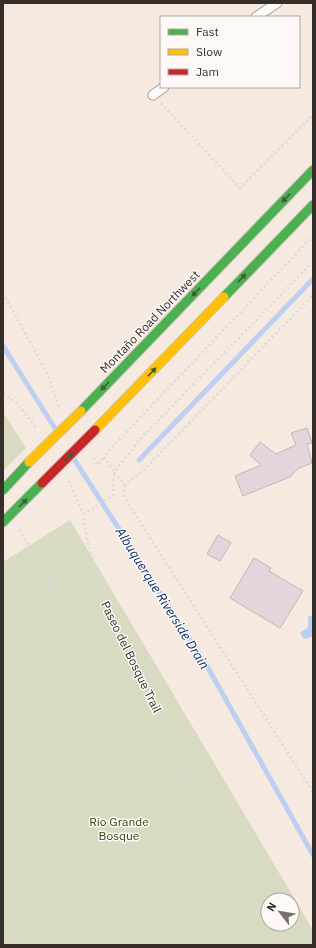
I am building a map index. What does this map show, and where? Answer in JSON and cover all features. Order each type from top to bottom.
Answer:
[{"type":"main road","name":"Montaño Road Northwest","points":[[3,490],[313,170]]},
{"type":"main road","points":[[3,522],[95,430],[313,205]]},
{"type":"lane","points":[[258,16],[277,3]]},
{"type":"lane","points":[[153,95],[163,88]]},
{"type":"path","points":[[153,95],[240,188],[313,115]]},
{"type":"path","points":[[89,452],[98,465],[117,442],[313,236]]},
{"type":"path","points":[[83,514],[113,496],[114,472],[142,437],[313,262]]},
{"type":"path","points":[[3,293],[47,373],[59,408],[63,414]]},
{"type":"path","points":[[125,484],[146,468],[313,295]]},
{"type":"path","points":[[3,394],[17,403],[39,433]]},
{"type":"path","points":[[104,457],[114,472],[125,484],[124,497],[313,792]]},
{"type":"path","name":"Paseo del Bosque Trail","points":[[66,476],[83,514],[88,542],[104,601],[171,738],[184,776],[198,807],[260,908]]},
{"type":"path","points":[[17,526],[49,580],[198,807]]},
{"type":"path","points":[[49,580],[57,621],[48,659],[72,723],[24,806],[81,869],[109,945]]},
{"type":"path","points":[[275,932],[282,945]]},
{"type":"green space","points":[[3,412],[26,448],[3,471]]},
{"type":"green space","name":"Rio Grande Bosque","points":[[70,520],[290,892],[260,892],[260,932],[300,932],[300,908],[313,930],[313,945],[3,945],[3,562]]},
{"type":"water","points":[[313,615],[313,636],[306,639],[303,638],[300,633],[308,627],[308,617]]},
{"type":"building","points":[[307,428],[312,443],[307,444],[312,463],[299,468],[290,477],[243,496],[235,476],[261,465],[250,455],[260,442],[276,454],[296,445],[291,433]]},
{"type":"building","points":[[218,535],[231,543],[220,561],[207,554]]},
{"type":"building","points":[[254,558],[271,568],[269,571],[303,591],[280,628],[230,598]]},
{"type":"waterway","points":[[139,460],[313,279]]},
{"type":"waterway","name":"Albuquerque Riverside Drain","points":[[3,346],[56,430]]},
{"type":"waterway","name":"Albuquerque Riverside Drain","points":[[74,459],[207,666],[313,855]]},
{"type":"traffic: fast","points":[[81,411],[313,170]]},
{"type":"traffic: fast","points":[[224,297],[313,205]]},
{"type":"traffic: fast","points":[[3,490],[29,462]]},
{"type":"traffic: fast","points":[[3,522],[42,483]]},
{"type":"traffic: slow","points":[[95,430],[224,297]]},
{"type":"traffic: slow","points":[[29,462],[81,411]]},
{"type":"traffic: jam","points":[[42,483],[95,430]]}]
